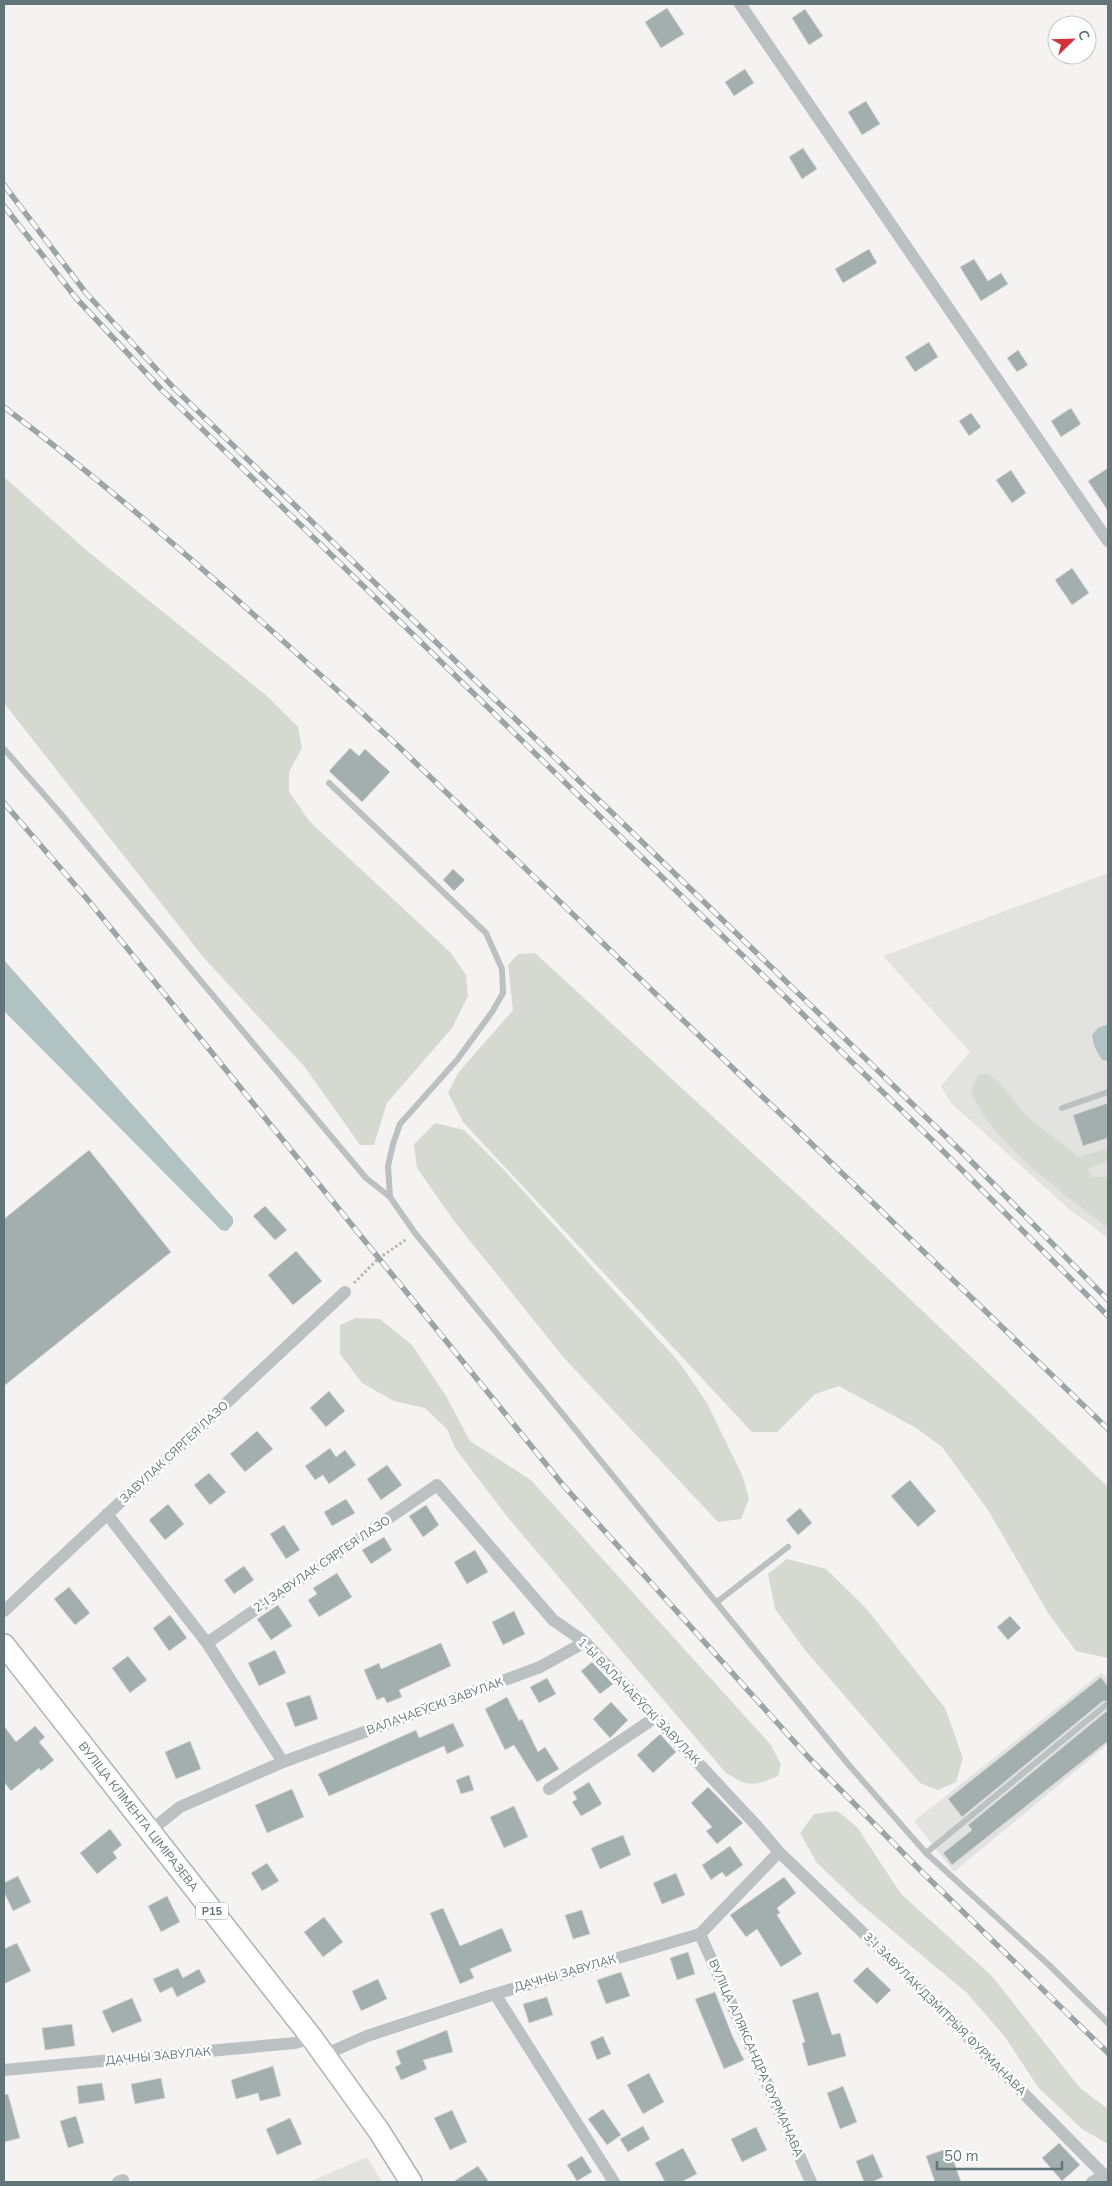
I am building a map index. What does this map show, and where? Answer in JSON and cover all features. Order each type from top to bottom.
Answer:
[{"type":"main road","name":"ВУЛІЦА КЛІМЕНТА ЦІМІРАЗЕВА","points":[[4,1645],[312,2038],[379,2131],[411,2182]]},
{"type":"street","points":[[740,4],[1108,541]]},
{"type":"street","name":"ЗАВУЛАК СЯРГЕЯ ЛАЗО","points":[[4,1611],[345,1292]]},
{"type":"street","name":"1-Ы ВАЛАЧАЕЎСКІ ЗАВУЛАК","points":[[437,1485],[553,1620],[585,1642],[779,1852]]},
{"type":"street","name":"2-І ЗАВУЛАК СЯРГЕЯ ЛАЗО","points":[[207,1643],[437,1485]]},
{"type":"street","points":[[107,1514],[207,1643],[282,1762]]},
{"type":"street","name":"ВАЛАЧАЕЎСКІ ЗАВУЛАК","points":[[150,1831],[180,1807],[282,1762],[540,1667],[585,1642]]},
{"type":"street","points":[[549,1789],[656,1717]]},
{"type":"street","name":"ДАЧНЫ ЗАВУЛАК","points":[[324,2055],[367,2036],[495,1994],[700,1934],[779,1852]]},
{"type":"street","name":"3-І ЗАВУЛАК ДЗМІТРЫЯ ФУРМАНАВА","points":[[779,1852],[907,1975],[1106,2177]]},
{"type":"street","name":"ВУЛІЦА АЛЯКСАНДРА ФУРМАНАВА","points":[[700,1934],[811,2182]]},
{"type":"street","points":[[495,1994],[614,2182]]},
{"type":"street","name":"ДАЧНЫ ЗАВУЛАК","points":[[4,2070],[295,2044],[312,2038]]},
{"type":"street","points":[[1092,2182],[1106,2177]]},
{"type":"lane","points":[[4,749],[61,814],[366,1178],[390,1196],[415,1233],[848,1764],[926,1853],[1049,1965],[1108,2023]]},
{"type":"lane","points":[[329,783],[486,933],[502,970],[503,993],[492,1012],[457,1060],[400,1124],[388,1166],[390,1196]]},
{"type":"lane","points":[[1062,1108],[1108,1092]]},
{"type":"lane","points":[[717,1602],[788,1547]]},
{"type":"lane","points":[[926,1853],[1106,1705]]},
{"type":"path","points":[[345,1292],[379,1258],[415,1233]]},
{"type":"shaded area","points":[[4,477],[85,549],[267,696],[298,727],[302,748],[289,772],[289,792],[310,822],[451,953],[466,975],[468,996],[452,1028],[387,1103],[374,1145],[360,1145],[304,1066],[204,958],[4,703]]},
{"type":"shaded area","points":[[1108,873],[1108,1238],[1069,1209],[951,1103],[941,1086],[970,1052],[883,956]]},
{"type":"shaded area","points":[[535,953],[872,1263],[1108,1487],[1108,1658],[1076,1651],[1048,1613],[988,1510],[942,1447],[916,1428],[839,1386],[815,1394],[777,1432],[752,1432],[463,1122],[448,1093],[458,1073],[513,1010],[508,965],[518,954]]},
{"type":"shaded area","points":[[4,960],[233,1218],[233,1224],[227,1231],[221,1230],[4,1011]]},
{"type":"shaded area","points":[[1108,1024],[1108,1061],[1102,1060],[1094,1046],[1092,1035],[1098,1028]]},
{"type":"shaded area","points":[[987,1074],[1003,1087],[1022,1111],[1039,1127],[1078,1157],[1108,1148],[1108,1162],[1088,1168],[1091,1177],[1108,1177],[1108,1228],[1030,1166],[1010,1148],[994,1129],[980,1109],[971,1090],[978,1075]]},
{"type":"shaded area","points":[[435,1123],[464,1130],[504,1170],[679,1362],[707,1403],[743,1477],[749,1499],[741,1519],[718,1522],[565,1359],[454,1221],[417,1168],[414,1144]]},
{"type":"shaded area","points":[[356,1318],[380,1319],[412,1345],[446,1396],[470,1441],[531,1480],[771,1745],[781,1765],[778,1776],[756,1784],[750,1784],[725,1772],[509,1519],[455,1448],[447,1429],[425,1408],[394,1401],[362,1383],[340,1354],[340,1325]]},
{"type":"shaded area","points":[[787,1559],[826,1569],[865,1607],[945,1708],[963,1758],[956,1782],[938,1790],[920,1783],[805,1650],[775,1609],[768,1574]]},
{"type":"shaded area","points":[[1101,1673],[1108,1677],[1108,1744],[954,1872],[914,1821]]},
{"type":"shaded area","points":[[837,1811],[857,1827],[901,1894],[992,1976],[1080,2088],[1108,2109],[1108,2144],[1082,2129],[1038,2087],[1005,2037],[967,1993],[857,1901],[817,1863],[800,1833],[814,1814]]},
{"type":"shaded area","points":[[367,2157],[382,2182],[309,2182]]},
{"type":"building","points":[[667,8],[684,34],[661,48],[645,22]]},
{"type":"building","points":[[805,9],[823,36],[809,45],[792,18]]},
{"type":"building","points":[[745,69],[754,83],[734,96],[725,82]]},
{"type":"building","points":[[866,101],[880,124],[862,135],[848,112]]},
{"type":"building","points":[[803,148],[817,169],[802,179],[789,157]]},
{"type":"building","points":[[869,249],[877,263],[843,283],[835,269]]},
{"type":"building","points":[[974,259],[988,281],[1001,273],[1008,284],[981,301],[960,267]]},
{"type":"building","points":[[929,342],[938,357],[915,372],[905,357]]},
{"type":"building","points":[[1018,350],[1028,365],[1017,372],[1007,358]]},
{"type":"building","points":[[1071,408],[1081,424],[1061,437],[1051,421]]},
{"type":"building","points":[[971,413],[981,427],[969,436],[959,421]]},
{"type":"building","points":[[1108,468],[1108,511],[1088,481]]},
{"type":"building","points":[[1011,470],[1026,493],[1012,503],[996,480]]},
{"type":"building","points":[[1072,568],[1089,593],[1072,605],[1055,580]]},
{"type":"building","points":[[350,748],[359,756],[365,749],[390,772],[362,802],[329,771]]},
{"type":"building","points":[[453,869],[465,880],[454,891],[443,880]]},
{"type":"building","points":[[1108,1103],[1108,1138],[1083,1146],[1073,1115]]},
{"type":"building","points":[[89,1150],[171,1252],[4,1386],[4,1219]]},
{"type":"building","points":[[265,1206],[287,1230],[275,1240],[253,1216]]},
{"type":"building","points":[[296,1251],[322,1281],[293,1305],[268,1275]]},
{"type":"building","points":[[329,1391],[345,1411],[326,1427],[310,1408]]},
{"type":"building","points":[[257,1431],[273,1449],[245,1472],[230,1454]]},
{"type":"building","points":[[330,1448],[336,1457],[345,1450],[356,1465],[329,1484],[323,1475],[315,1480],[305,1466]]},
{"type":"building","points":[[387,1465],[402,1485],[381,1500],[367,1479]]},
{"type":"building","points":[[209,1473],[226,1492],[210,1505],[194,1485]]},
{"type":"building","points":[[910,1480],[936,1511],[918,1527],[891,1496]]},
{"type":"building","points":[[346,1499],[355,1513],[332,1526],[324,1512]]},
{"type":"building","points":[[168,1504],[184,1524],[165,1540],[149,1520]]},
{"type":"building","points":[[426,1505],[439,1525],[423,1537],[409,1516]]},
{"type":"building","points":[[800,1508],[812,1523],[798,1535],[786,1520]]},
{"type":"building","points":[[284,1525],[300,1550],[286,1559],[270,1534]]},
{"type":"building","points":[[384,1537],[392,1550],[371,1564],[362,1550]]},
{"type":"building","points":[[475,1550],[488,1572],[467,1584],[454,1562]]},
{"type":"building","points":[[244,1566],[254,1580],[234,1594],[224,1580]]},
{"type":"building","points":[[337,1573],[352,1597],[319,1617],[308,1600],[317,1594],[313,1588]]},
{"type":"building","points":[[69,1587],[90,1613],[75,1625],[54,1599]]},
{"type":"building","points":[[278,1605],[292,1626],[271,1640],[257,1619]]},
{"type":"building","points":[[514,1611],[525,1634],[503,1645],[492,1622]]},
{"type":"building","points":[[170,1615],[187,1638],[169,1651],[153,1628]]},
{"type":"building","points":[[1010,1616],[1021,1628],[1008,1640],[997,1627]]},
{"type":"building","points":[[441,1643],[451,1666],[399,1690],[402,1697],[387,1703],[384,1697],[377,1700],[364,1670],[379,1663],[381,1669]]},
{"type":"building","points":[[275,1650],[286,1673],[259,1686],[248,1663]]},
{"type":"building","points":[[128,1656],[147,1680],[130,1693],[112,1668]]},
{"type":"building","points":[[592,1662],[613,1684],[600,1694],[581,1671]]},
{"type":"building","points":[[1101,1677],[1108,1687],[1108,1701],[1103,1701],[962,1817],[948,1799]]},
{"type":"building","points":[[547,1678],[556,1694],[539,1703],[530,1687]]},
{"type":"building","points":[[310,1695],[318,1719],[295,1727],[286,1703]]},
{"type":"building","points":[[507,1697],[519,1721],[522,1719],[538,1752],[545,1747],[559,1769],[537,1782],[514,1745],[505,1750],[485,1709]]},
{"type":"building","points":[[611,1702],[628,1720],[610,1738],[593,1719]]},
{"type":"building","points":[[1108,1710],[1108,1741],[952,1865],[943,1853],[972,1830],[968,1825]]},
{"type":"building","points":[[453,1723],[464,1746],[447,1754],[444,1746],[329,1796],[318,1774],[416,1730],[419,1738]]},
{"type":"building","points":[[4,1726],[16,1742],[35,1726],[45,1737],[39,1742],[54,1760],[41,1771],[39,1768],[11,1791],[4,1782]]},
{"type":"building","points":[[660,1734],[676,1752],[653,1773],[637,1755]]},
{"type":"building","points":[[190,1741],[201,1769],[176,1779],[165,1752]]},
{"type":"building","points":[[469,1775],[474,1790],[461,1794],[456,1780]]},
{"type":"building","points":[[589,1782],[602,1804],[581,1816],[572,1802],[577,1799],[573,1792]]},
{"type":"building","points":[[708,1787],[743,1823],[717,1844],[706,1831],[712,1827],[691,1803]]},
{"type":"building","points":[[292,1789],[304,1817],[267,1833],[255,1805]]},
{"type":"building","points":[[514,1806],[528,1837],[504,1848],[490,1817]]},
{"type":"building","points":[[110,1829],[122,1845],[113,1852],[117,1858],[97,1874],[80,1853]]},
{"type":"building","points":[[623,1835],[631,1855],[600,1869],[591,1848]]},
{"type":"building","points":[[730,1846],[743,1865],[726,1877],[722,1872],[711,1880],[702,1865]]},
{"type":"building","points":[[267,1863],[279,1881],[262,1891],[251,1873]]},
{"type":"building","points":[[676,1873],[685,1895],[662,1904],[653,1883]]},
{"type":"building","points":[[18,1876],[31,1902],[13,1911],[4,1892],[4,1883]]},
{"type":"building","points":[[784,1877],[796,1893],[777,1908],[780,1913],[777,1915],[802,1954],[781,1967],[757,1929],[746,1937],[730,1915]]},
{"type":"building","points":[[167,1896],[180,1922],[161,1932],[148,1906]]},
{"type":"building","points":[[443,1908],[460,1946],[502,1928],[512,1951],[470,1969],[474,1978],[460,1984],[430,1913]]},
{"type":"building","points":[[582,1910],[590,1934],[573,1939],[565,1915]]},
{"type":"building","points":[[324,1917],[343,1942],[323,1957],[304,1932]]},
{"type":"building","points":[[17,1943],[31,1971],[4,1984],[4,1949]]},
{"type":"building","points":[[688,1952],[695,1974],[677,1980],[670,1958]]},
{"type":"building","points":[[867,1967],[891,1990],[877,2004],[853,1981]]},
{"type":"building","points":[[178,1968],[183,1978],[199,1969],[206,1982],[177,1997],[172,1987],[160,1993],[153,1979]]},
{"type":"building","points":[[621,1972],[630,1996],[606,2004],[597,1980]]},
{"type":"building","points":[[378,1979],[387,1999],[361,2011],[352,1991]]},
{"type":"building","points":[[715,1992],[744,2060],[724,2069],[695,1999]]},
{"type":"building","points":[[818,1992],[832,2035],[840,2033],[846,2056],[808,2066],[802,2043],[805,2042],[792,2000]]},
{"type":"building","points":[[547,1997],[553,2015],[529,2023],[523,2004]]},
{"type":"building","points":[[132,1998],[142,2021],[112,2033],[102,2011]]},
{"type":"building","points":[[72,2024],[75,2046],[45,2050],[42,2028]]},
{"type":"building","points":[[447,2030],[453,2052],[423,2060],[427,2069],[401,2080],[395,2067],[401,2064],[396,2051]]},
{"type":"building","points":[[603,2036],[611,2054],[597,2060],[590,2042]]},
{"type":"building","points":[[273,2066],[281,2096],[260,2101],[258,2093],[236,2099],[231,2080]]},
{"type":"building","points":[[649,2073],[664,2102],[643,2114],[627,2085]]},
{"type":"building","points":[[161,2078],[165,2098],[135,2104],[131,2084]]},
{"type":"building","points":[[102,2083],[105,2100],[79,2104],[77,2086]]},
{"type":"building","points":[[843,2086],[857,2122],[840,2129],[827,2093]]},
{"type":"building","points":[[8,2094],[20,2138],[4,2142],[4,2095]]},
{"type":"building","points":[[603,2109],[621,2135],[607,2145],[588,2119]]},
{"type":"building","points":[[452,2110],[467,2142],[450,2150],[434,2118]]},
{"type":"building","points":[[76,2116],[84,2143],[68,2148],[60,2121]]},
{"type":"building","points":[[290,2118],[302,2144],[277,2155],[266,2129]]},
{"type":"building","points":[[643,2126],[650,2139],[628,2152],[620,2139]]},
{"type":"building","points":[[756,2127],[767,2150],[742,2162],[731,2139]]},
{"type":"building","points":[[1059,2143],[1080,2165],[1062,2181],[1042,2158]]},
{"type":"building","points":[[683,2148],[697,2174],[681,2182],[665,2182],[655,2163]]},
{"type":"building","points":[[949,2148],[961,2182],[935,2182],[926,2156]]},
{"type":"building","points":[[873,2154],[883,2177],[872,2182],[864,2182],[856,2161]]},
{"type":"building","points":[[582,2156],[592,2172],[577,2181],[567,2165]]},
{"type":"building","points":[[478,2166],[489,2182],[453,2182]]},
{"type":"railway","points":[[4,185],[86,293],[173,387],[966,1156],[1108,1300]]},
{"type":"railway","points":[[4,206],[76,298],[161,389],[932,1140],[1108,1316]]},
{"type":"railway","points":[[4,407],[106,487],[205,571],[397,745],[1108,1429]]},
{"type":"railway","points":[[4,803],[88,900],[563,1485],[809,1758],[923,1873],[1108,2053]]}]
